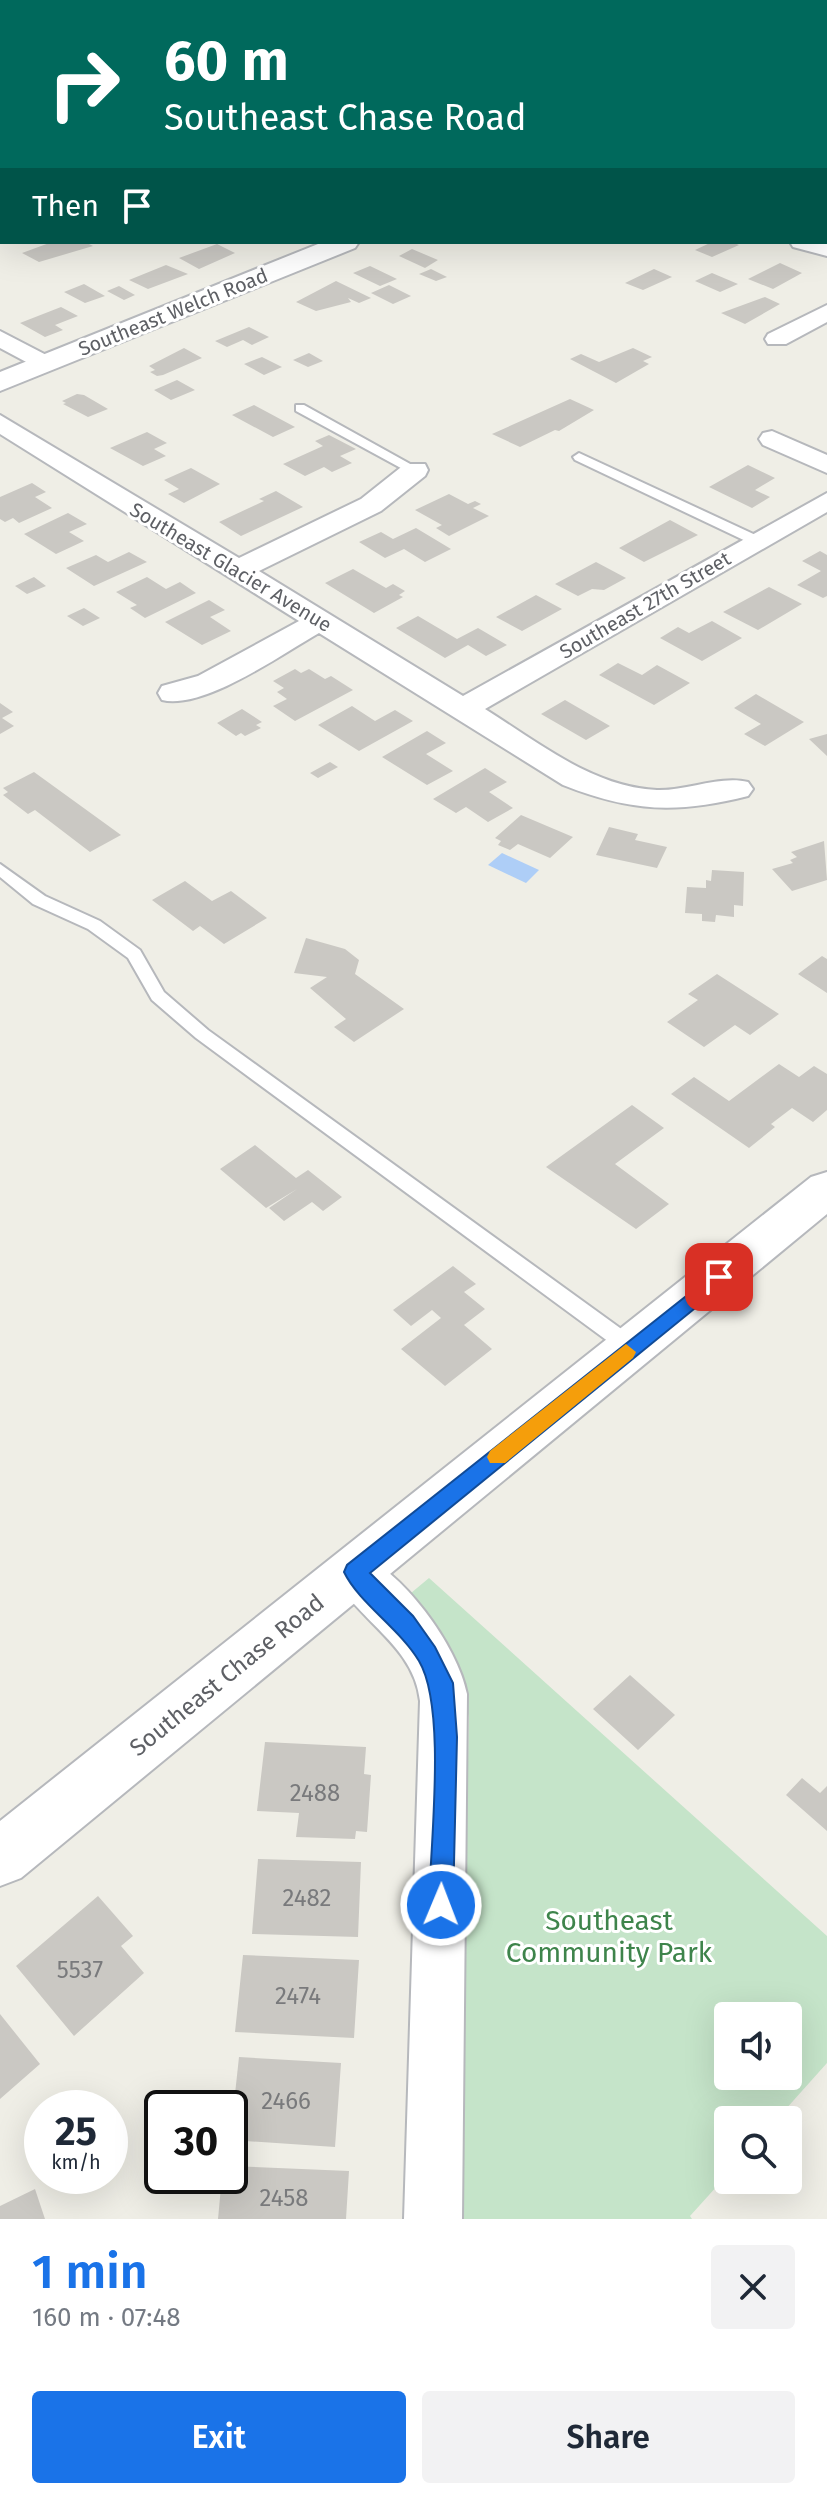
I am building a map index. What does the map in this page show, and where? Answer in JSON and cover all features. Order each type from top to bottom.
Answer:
[{"type":"street","name":"Southeast Welch Road","points":[[0,382],[341,244]]},
{"type":"street","points":[[777,339],[827,312]]},
{"type":"street","points":[[0,338],[45,364]]},
{"type":"street","name":"Southeast Glacier Avenue","points":[[0,423],[76,467],[120,499],[240,569],[574,778],[600,789],[657,801],[687,802],[737,789]]},
{"type":"street","points":[[772,439],[827,465]]},
{"type":"street","points":[[240,569],[371,505],[415,470]]},
{"type":"street","name":"Southeast 27th Street","points":[[463,709],[827,501]]},
{"type":"street","points":[[173,693],[209,682],[320,621]]},
{"type":"street","name":"Southeast Chase Road","points":[[0,1858],[827,1189]]},
{"type":"street","points":[[355,1572],[405,1623],[427,1654],[441,1683],[445,1737],[433,2219]]},
{"type":"lane","points":[[300,408],[415,470]]},
{"type":"lane","points":[[579,457],[757,541]]},
{"type":"lane","points":[[0,869],[39,900],[94,925],[134,954],[158,996],[202,1034],[632,1347]]},
{"type":"green space","name":"Southeast Community Park","points":[[429,1578],[827,1936],[827,2063],[789,2106],[714,2106],[714,2189],[690,2216],[692,2219],[458,2219],[469,1717],[456,1667],[405,1598]]},
{"type":"water","points":[[502,853],[539,870],[526,883],[488,865]]},
{"type":"building","points":[[47,244],[93,246],[39,262],[22,253]]},
{"type":"building","points":[[217,244],[235,253],[199,269],[179,258]]},
{"type":"building","points":[[708,244],[739,245],[712,257],[695,250]]},
{"type":"building","points":[[412,249],[438,260],[425,268],[399,256]]},
{"type":"building","points":[[780,263],[802,273],[773,289],[748,279]]},
{"type":"building","points":[[166,265],[188,274],[148,289],[129,280]]},
{"type":"building","points":[[370,266],[397,279],[380,286],[353,273]]},
{"type":"building","points":[[431,269],[447,277],[436,281],[419,274]]},
{"type":"building","points":[[654,269],[672,277],[643,290],[625,283]]},
{"type":"building","points":[[712,273],[738,284],[720,292],[695,281]]},
{"type":"building","points":[[336,281],[371,298],[359,303],[348,298],[351,302],[316,311],[296,302]]},
{"type":"building","points":[[84,284],[105,296],[85,303],[64,292]]},
{"type":"building","points":[[389,285],[411,296],[393,304],[371,293]]},
{"type":"building","points":[[119,286],[135,295],[124,300],[107,291]]},
{"type":"building","points":[[765,297],[780,304],[745,324],[721,313]]},
{"type":"building","points":[[61,307],[78,316],[55,325],[63,330],[45,337],[20,323]]},
{"type":"building","points":[[249,327],[269,337],[252,345],[243,340],[227,347],[215,341]]},
{"type":"building","points":[[184,348],[202,358],[163,375],[150,372],[155,370],[149,366]]},
{"type":"building","points":[[633,348],[652,357],[643,361],[649,364],[616,383],[570,359],[581,354],[599,362]]},
{"type":"building","points":[[309,353],[323,361],[308,367],[293,360]]},
{"type":"building","points":[[262,357],[282,367],[264,375],[244,364]]},
{"type":"building","points":[[177,380],[195,390],[171,400],[154,390]]},
{"type":"building","points":[[77,394],[108,409],[88,417],[63,404],[66,403],[62,401]]},
{"type":"building","points":[[570,399],[594,410],[559,431],[555,430],[520,447],[492,434]]},
{"type":"building","points":[[254,405],[295,427],[273,437],[232,415]]},
{"type":"building","points":[[147,432],[167,443],[154,449],[166,456],[143,466],[110,448]]},
{"type":"building","points":[[329,435],[356,449],[340,456],[352,463],[332,472],[324,467],[305,476],[283,464],[323,446],[315,441]]},
{"type":"building","points":[[748,465],[775,478],[755,490],[770,497],[752,508],[709,487]]},
{"type":"building","points":[[191,468],[220,484],[184,503],[168,494],[179,489],[164,480]]},
{"type":"building","points":[[32,483],[46,492],[35,497],[52,508],[19,523],[13,518],[5,522],[0,519],[0,497]]},
{"type":"building","points":[[276,491],[303,507],[241,536],[219,522],[264,501],[259,499]]},
{"type":"building","points":[[449,494],[468,504],[475,501],[481,504],[473,508],[489,516],[449,536],[436,528],[442,525],[415,510]]},
{"type":"building","points":[[68,513],[87,524],[69,532],[84,541],[56,554],[24,534]]},
{"type":"building","points":[[670,520],[698,535],[644,562],[619,548]]},
{"type":"building","points":[[416,528],[451,549],[425,562],[404,549],[385,558],[359,542],[381,532],[393,539]]},
{"type":"building","points":[[820,551],[827,555],[827,596],[823,598],[797,585],[821,571],[802,561]]},
{"type":"building","points":[[129,552],[147,562],[94,586],[66,568],[96,555],[108,562]]},
{"type":"building","points":[[596,562],[626,578],[604,590],[592,589],[578,596],[555,584]]},
{"type":"building","points":[[353,569],[386,588],[393,584],[405,591],[399,595],[403,597],[374,613],[325,583]]},
{"type":"building","points":[[34,577],[46,586],[27,594],[15,586]]},
{"type":"building","points":[[147,577],[166,589],[180,582],[196,593],[145,618],[130,608],[137,605],[116,592]]},
{"type":"building","points":[[769,587],[802,604],[758,630],[723,612]]},
{"type":"building","points":[[536,595],[562,609],[522,631],[496,617]]},
{"type":"building","points":[[209,600],[225,610],[210,617],[231,631],[202,645],[165,622]]},
{"type":"building","points":[[84,608],[100,618],[83,626],[67,616]]},
{"type":"building","points":[[418,616],[457,639],[478,628],[507,645],[486,656],[468,645],[445,658],[396,628]]},
{"type":"building","points":[[712,621],[742,638],[702,661],[660,638],[678,627],[689,633]]},
{"type":"building","points":[[618,663],[642,675],[657,665],[690,683],[654,705],[599,675]]},
{"type":"building","points":[[295,669],[301,673],[309,669],[325,679],[331,676],[353,690],[295,721],[273,706],[287,699],[277,692],[284,688],[273,681]]},
{"type":"building","points":[[756,694],[804,722],[765,746],[744,734],[761,724],[734,708]]},
{"type":"building","points":[[565,700],[610,726],[586,740],[541,714]]},
{"type":"building","points":[[0,703],[13,712],[2,718],[14,726],[0,734]]},
{"type":"building","points":[[352,706],[375,721],[395,710],[413,721],[359,751],[318,725]]},
{"type":"building","points":[[242,709],[262,722],[256,725],[261,728],[245,736],[241,733],[236,736],[217,723]]},
{"type":"building","points":[[427,731],[446,743],[426,754],[453,771],[427,785],[382,757]]},
{"type":"building","points":[[827,734],[827,756],[809,739]]},
{"type":"building","points":[[330,762],[338,767],[318,778],[310,773]]},
{"type":"building","points":[[485,768],[507,782],[489,792],[513,808],[488,822],[466,807],[456,813],[433,799]]},
{"type":"building","points":[[34,772],[121,835],[90,852],[35,810],[28,814],[3,795],[8,792],[3,788]]},
{"type":"building","points":[[521,815],[573,837],[550,858],[518,844],[510,850],[498,845],[501,841],[495,838]]},
{"type":"building","points":[[609,827],[638,834],[635,840],[667,847],[657,868],[596,855]]},
{"type":"building","points":[[824,841],[827,880],[792,891],[772,869],[793,863],[790,860],[797,857],[791,852]]},
{"type":"building","points":[[712,870],[744,872],[743,906],[734,905],[734,917],[716,915],[715,922],[702,921],[702,914],[685,913],[687,887],[706,888],[706,880],[711,881]]},
{"type":"building","points":[[185,881],[212,901],[231,891],[267,918],[224,944],[200,926],[193,931],[152,900]]},
{"type":"building","points":[[306,938],[345,949],[359,960],[355,974],[404,1009],[354,1042],[334,1027],[346,1019],[310,988],[327,977],[294,973]]},
{"type":"building","points":[[822,956],[827,959],[827,993],[798,974]]},
{"type":"building","points":[[717,974],[779,1014],[750,1035],[735,1025],[704,1047],[667,1022],[698,1000],[688,994]]},
{"type":"building","points":[[779,1064],[799,1077],[814,1066],[827,1074],[827,1110],[813,1122],[792,1108],[771,1124],[775,1127],[749,1148],[671,1094],[694,1077],[729,1101]]},
{"type":"building","points":[[632,1105],[664,1128],[615,1164],[669,1204],[636,1229],[546,1167]]},
{"type":"building","points":[[255,1145],[296,1178],[308,1170],[342,1197],[323,1211],[312,1202],[284,1221],[269,1208],[297,1189],[266,1208],[220,1169]]},
{"type":"building","points":[[453,1266],[476,1284],[464,1292],[485,1309],[464,1325],[492,1349],[445,1386],[401,1349],[441,1318],[432,1310],[411,1326],[393,1310]]},
{"type":"building","points":[[630,1675],[675,1715],[638,1750],[593,1709]]},
{"type":"building","points":[[265,1742],[366,1747],[364,1774],[371,1775],[367,1832],[356,1831],[355,1839],[296,1837],[299,1813],[257,1811]]},
{"type":"building","points":[[802,1778],[820,1793],[827,1786],[827,1831],[786,1795]]},
{"type":"building","points":[[258,1859],[361,1862],[358,1937],[252,1934]]},
{"type":"building","points":[[98,1896],[133,1936],[121,1946],[144,1973],[74,2036],[16,1966]]},
{"type":"building","points":[[243,1955],[359,1960],[354,2038],[235,2032]]},
{"type":"building","points":[[0,2014],[40,2064],[0,2099]]},
{"type":"building","points":[[239,2057],[341,2063],[335,2147],[248,2141],[248,2090],[235,2090]]},
{"type":"building","points":[[248,2167],[349,2171],[346,2219],[218,2219],[220,2194],[248,2194]]},
{"type":"building","points":[[25,2194],[37,2194],[45,2219],[0,2219],[0,2206]]},
{"type":"slow traffic","points":[[497,1457],[626,1352]]},
{"type":"route","points":[[441,1905],[445,1737],[441,1683],[427,1654],[405,1623],[355,1572],[719,1277]]}]
